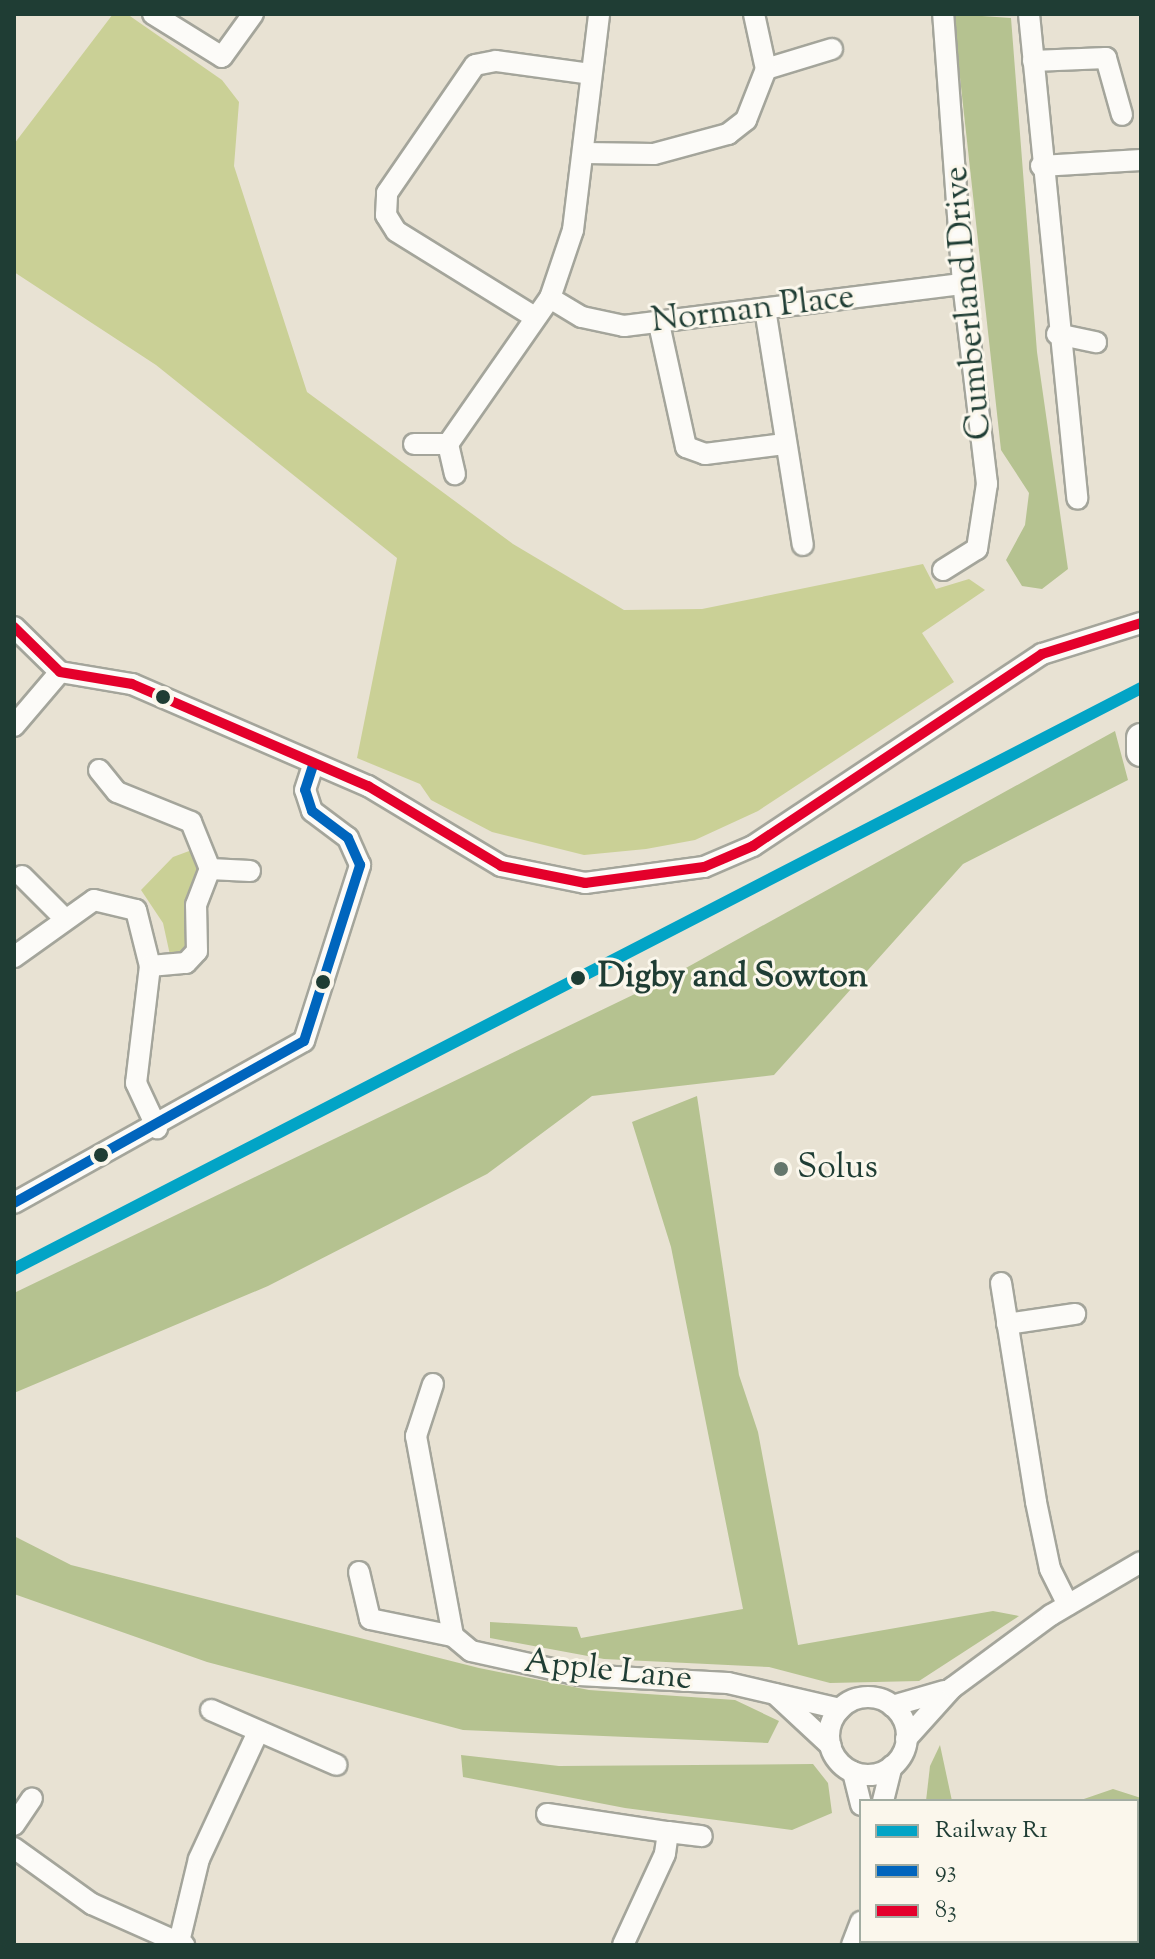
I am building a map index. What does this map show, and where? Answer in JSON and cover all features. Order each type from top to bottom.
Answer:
[{"type":"street","points":[[153,14],[222,57],[253,14]]},
{"type":"street","points":[[455,474],[448,444],[533,316],[550,298],[573,230],[585,153],[599,14]]},
{"type":"street","points":[[585,153],[654,154],[728,134],[757,104],[766,69],[754,14]]},
{"type":"street","name":"Cumberland Drive","points":[[943,14],[963,284],[986,519],[971,558],[943,570]]},
{"type":"street","points":[[1029,14],[1057,334],[1077,499]]},
{"type":"street","points":[[766,69],[832,49]]},
{"type":"street","points":[[1033,61],[1106,58],[1122,115]]},
{"type":"street","points":[[533,316],[396,231],[386,215],[387,193],[475,65],[496,61],[591,74]]},
{"type":"street","points":[[1041,166],[1141,160]]},
{"type":"street","name":"Norman Place","points":[[550,298],[600,324],[659,324],[963,284]]},
{"type":"street","points":[[765,309],[784,444],[803,545]]},
{"type":"street","points":[[659,324],[686,447],[705,454],[784,444]]},
{"type":"street","points":[[1057,334],[1096,342]]},
{"type":"street","points":[[414,444],[448,444]]},
{"type":"street","points":[[14,627],[60,672],[132,684],[313,765],[368,786],[501,866],[585,883],[628,881],[704,867],[753,846],[1042,654],[1141,623]]},
{"type":"street","points":[[14,726],[60,672]]},
{"type":"street","points":[[1141,738],[1141,752]]},
{"type":"street","points":[[14,1203],[296,1050],[310,1031],[360,865],[348,838],[312,811],[305,790],[313,765]]},
{"type":"street","points":[[99,770],[117,792],[191,822],[210,869],[196,905],[197,951],[186,963],[150,966]]},
{"type":"street","points":[[210,869],[250,871]]},
{"type":"street","points":[[22,876],[63,917]]},
{"type":"street","points":[[14,957],[63,917],[94,900],[124,903],[144,924],[150,966],[136,1083],[157,1128]]},
{"type":"street","points":[[1001,1283],[1050,1569],[1068,1605]]},
{"type":"street","points":[[1007,1324],[1075,1314]]},
{"type":"street","points":[[433,1384],[416,1436],[453,1636]]},
{"type":"street","points":[[884,1799],[892,1766],[906,1739],[952,1688],[1068,1605],[1141,1562]]},
{"type":"street","name":"Apple Lane","points":[[359,1572],[370,1619],[453,1636],[471,1651],[567,1673],[770,1691],[840,1709]]},
{"type":"street","points":[[831,1746],[840,1709],[865,1697],[892,1706],[952,1688]]},
{"type":"street","points":[[770,1691],[831,1746],[853,1772],[860,1799]]},
{"type":"street","points":[[892,1706],[906,1739]]},
{"type":"street","points":[[211,1710],[337,1765]]},
{"type":"street","points":[[14,1848],[143,1939],[181,1944],[199,1859],[258,1732]]},
{"type":"street","points":[[853,1772],[876,1774],[892,1766]]},
{"type":"street","points":[[14,1825],[32,1798]]},
{"type":"street","points":[[547,1814],[702,1836]]},
{"type":"street","points":[[623,1945],[668,1832]]},
{"type":"green space","points":[[113,14],[127,14],[222,80],[239,102],[234,166],[307,392],[513,544],[624,610],[702,609],[923,564],[936,589],[969,579],[985,590],[922,633],[954,682],[758,811],[695,840],[646,849],[584,855],[492,832],[431,800],[420,784],[357,758],[397,558],[156,365],[14,272],[14,144]]},
{"type":"green space","points":[[953,14],[1011,18],[1037,352],[1068,569],[1042,589],[1022,586],[1006,560],[1025,525],[1029,493],[1001,450]]},
{"type":"green space","points":[[1115,731],[1128,780],[963,864],[774,1075],[592,1096],[487,1174],[268,1286],[14,1393],[14,1293],[666,979]]},
{"type":"green space","points":[[200,847],[188,953],[170,955],[163,923],[141,890],[173,857]]},
{"type":"green space","points":[[697,1096],[739,1375],[758,1432],[798,1645],[993,1611],[1019,1616],[919,1681],[830,1683],[769,1667],[604,1659],[490,1638],[490,1622],[577,1627],[581,1638],[743,1609],[671,1247],[632,1122]]},
{"type":"green space","points":[[14,1536],[71,1565],[479,1668],[589,1690],[735,1700],[779,1721],[768,1743],[463,1730],[207,1662],[14,1594]]},
{"type":"green space","points":[[940,1745],[952,1799],[926,1799],[930,1766]]},
{"type":"green space","points":[[461,1755],[559,1766],[813,1764],[828,1783],[832,1813],[792,1830],[625,1808],[463,1777]]},
{"type":"green space","points":[[1113,1789],[1141,1798],[1141,1866],[1139,1799],[1084,1799]]},
{"type":"green space","points":[[1139,1912],[1141,1945],[872,1945],[1139,1943]]},
{"type":"rail line","name":"R1","points":[[14,1269],[1141,688]]},
{"type":"transit line","name":"83","points":[[14,627],[60,672],[132,684],[368,786],[501,866],[585,883],[704,867],[753,846],[1042,654],[1141,623]]},
{"type":"transit line","name":"93","points":[[14,1203],[304,1041],[360,865],[348,838],[312,811],[305,790],[313,765]]},
{"type":"place","name":"Digby and Sowton","points":[[578,978]]},
{"type":"place","name":"Solus","points":[[781,1169]]}]
